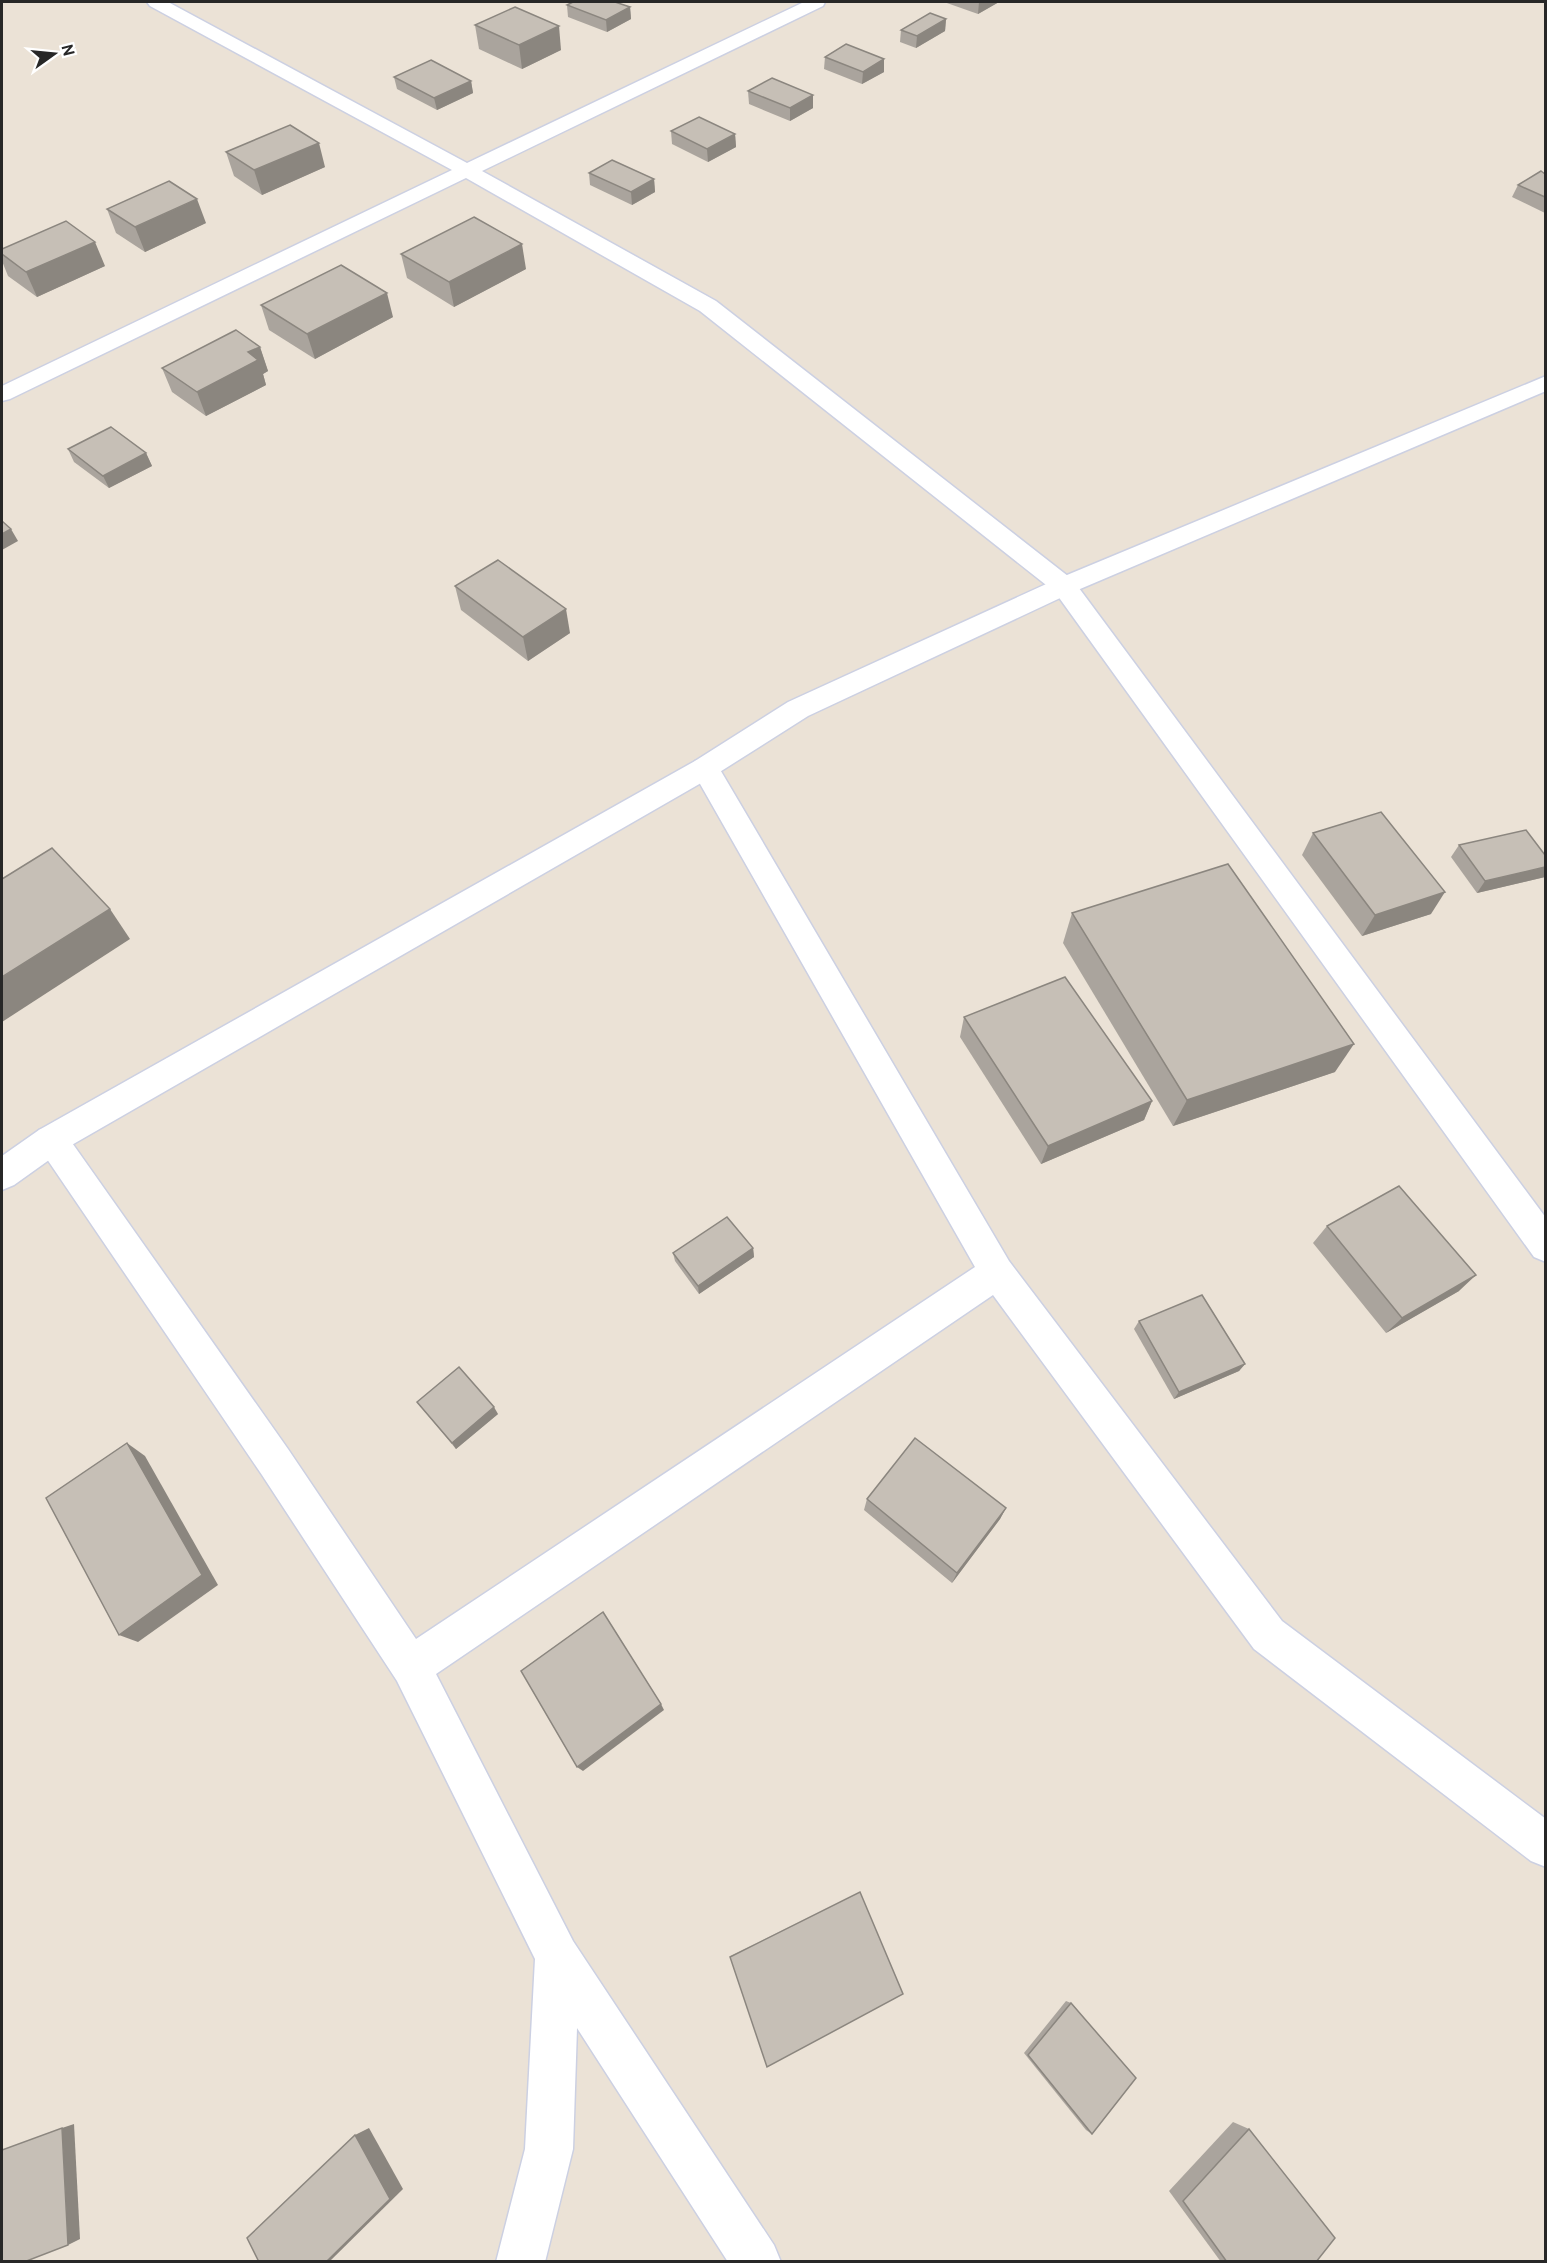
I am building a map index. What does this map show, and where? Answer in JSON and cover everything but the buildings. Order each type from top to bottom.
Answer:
[{"type":"street","points":[[156,2],[468,171],[708,306],[1064,586],[1545,1246]]},
{"type":"street","points":[[2,394],[817,2]]},
{"type":"street","points":[[2,1175],[51,1140],[705,768],[798,709],[1064,586],[1545,384]]},
{"type":"street","points":[[705,768],[997,1272],[1268,1635],[1545,1846]]},
{"type":"street","points":[[51,1140],[275,1462],[411,1667],[556,1957],[756,2262]]},
{"type":"street","points":[[411,1667],[997,1272]]},
{"type":"street","points":[[520,2262],[549,2150],[556,1957]]}]
